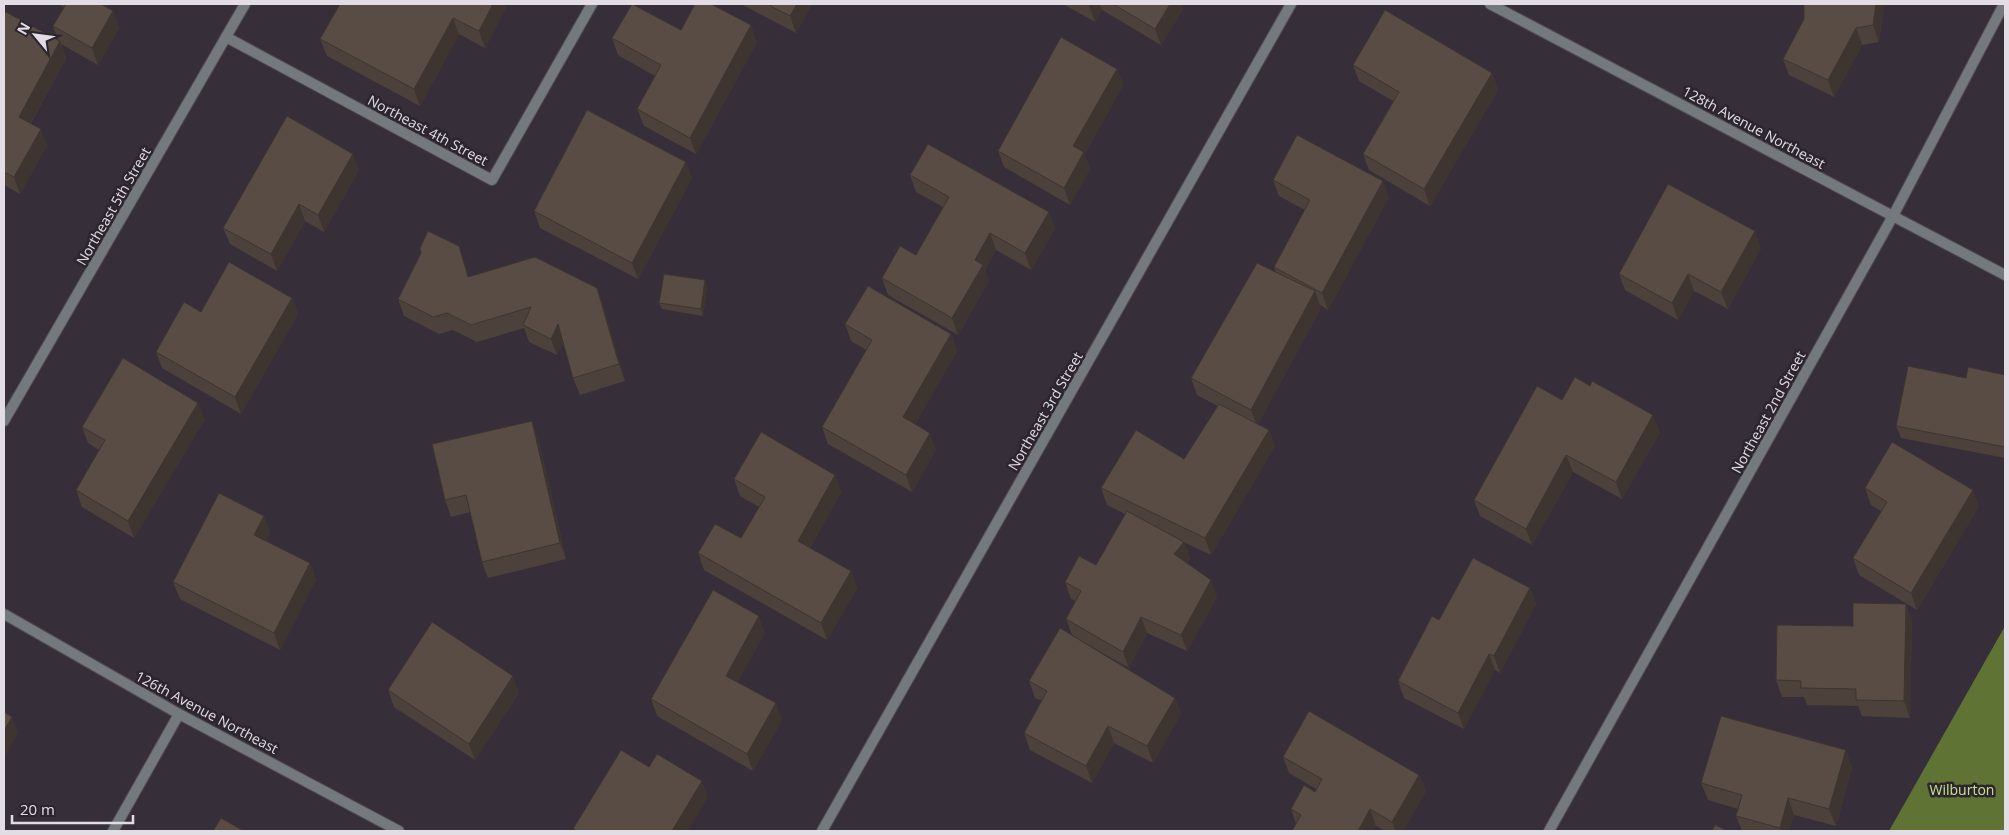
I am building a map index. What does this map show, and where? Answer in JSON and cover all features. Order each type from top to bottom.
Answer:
[{"type":"street","name":"Northeast 5th Street","points":[[4,421],[245,4]]},
{"type":"street","name":"Northeast 4th Street","points":[[226,38],[492,180],[592,4]]},
{"type":"street","name":"Northeast 3rd Street","points":[[822,831],[1291,4]]},
{"type":"street","name":"128th Avenue Northeast","points":[[1490,4],[2005,275]]},
{"type":"street","name":"Northeast 2nd Street","points":[[1549,831],[1893,216],[2004,4]]},
{"type":"street","name":"126th Avenue Northeast","points":[[4,614],[179,714],[400,831]]},
{"type":"street","points":[[113,831],[179,714]]},
{"type":"green space","name":"Wilburton","points":[[2005,626],[2005,831],[1889,831]]},
{"type":"building","points":[[66,4],[101,4],[113,11],[92,48],[53,26]]},
{"type":"building","points":[[340,4],[493,4],[479,31],[453,18],[414,89],[320,39]]},
{"type":"building","points":[[632,4],[681,30],[695,4],[711,4],[751,25],[690,138],[637,109],[661,65],[612,38]]},
{"type":"building","points":[[767,4],[797,4],[790,16]]},
{"type":"building","points":[[1113,4],[1170,4],[1155,29]]},
{"type":"building","points":[[1804,4],[1876,4],[1873,25],[1856,28],[1828,80],[1783,59],[1804,19]]},
{"type":"building","points":[[1385,10],[1492,73],[1424,189],[1363,154],[1399,92],[1353,65]]},
{"type":"building","points":[[4,11],[60,41],[19,117],[41,129],[14,177],[4,172]]},
{"type":"building","points":[[1061,37],[1117,69],[1073,146],[1084,152],[1064,188],[998,151]]},
{"type":"building","points":[[587,110],[686,162],[632,263],[534,211]]},
{"type":"building","points":[[287,116],[353,154],[318,215],[299,204],[271,254],[223,228]]},
{"type":"building","points":[[1297,135],[1383,181],[1322,293],[1274,267],[1310,200],[1273,180]]},
{"type":"building","points":[[928,144],[1049,212],[1025,253],[990,233],[975,260],[983,265],[952,318],[882,278],[900,246],[916,255],[949,197],[910,175]]},
{"type":"building","points":[[1668,184],[1755,231],[1721,292],[1688,274],[1672,303],[1619,274]]},
{"type":"building","points":[[428,231],[459,246],[468,277],[535,257],[597,288],[619,364],[573,378],[558,324],[551,339],[523,325],[531,307],[471,325],[447,313],[433,317],[398,299],[421,253],[420,248]]},
{"type":"building","points":[[229,262],[292,298],[235,397],[156,352],[184,302],[201,312]]},
{"type":"building","points":[[1257,263],[1315,291],[1251,410],[1191,378]]},
{"type":"building","points":[[664,274],[705,280],[701,309],[659,303]]},
{"type":"building","points":[[868,286],[951,334],[903,417],[930,433],[906,475],[822,427],[872,340],[845,324]]},
{"type":"building","points":[[123,358],[198,403],[128,521],[76,490],[105,440],[82,427]]},
{"type":"building","points":[[1908,366],[1966,378],[1968,367],[2005,375],[2005,447],[1896,426]]},
{"type":"building","points":[[1575,377],[1590,386],[1592,381],[1653,415],[1616,482],[1566,455],[1526,529],[1474,500],[1537,386],[1562,400]]},
{"type":"building","points":[[1219,404],[1269,430],[1205,538],[1101,488],[1136,430],[1184,459]]},
{"type":"building","points":[[532,421],[560,543],[482,562],[466,495],[445,500],[432,444]]},
{"type":"building","points":[[761,432],[835,475],[798,541],[851,571],[821,623],[698,553],[715,524],[741,538],[765,497],[734,479]]},
{"type":"building","points":[[1892,442],[1973,490],[1911,593],[1853,558],[1887,502],[1865,488]]},
{"type":"building","points":[[219,493],[264,516],[254,535],[310,563],[274,633],[173,582]]},
{"type":"building","points":[[1127,511],[1184,542],[1174,554],[1211,580],[1181,635],[1141,617],[1123,652],[1066,619],[1081,591],[1065,582],[1079,556],[1096,565]]},
{"type":"building","points":[[1473,558],[1530,588],[1494,656],[1489,654],[1458,713],[1398,681],[1432,616],[1439,620]]},
{"type":"building","points":[[713,590],[759,616],[726,676],[776,703],[747,754],[651,699]]},
{"type":"building","points":[[1853,603],[1906,604],[1904,701],[1856,700],[1856,689],[1801,688],[1801,681],[1776,680],[1777,625],[1853,626]]},
{"type":"building","points":[[432,622],[513,676],[469,744],[388,690]]},
{"type":"building","points":[[1060,628],[1175,698],[1147,746],[1108,726],[1086,766],[1024,733],[1047,691],[1029,681]]},
{"type":"building","points":[[1309,711],[1419,775],[1392,822],[1370,809],[1358,831],[1292,831],[1301,815],[1291,809],[1304,785],[1315,792],[1322,779],[1283,757]]},
{"type":"building","points":[[4,712],[12,717],[4,731]]},
{"type":"building","points":[[1721,716],[1846,750],[1829,809],[1788,798],[1780,828],[1736,816],[1742,795],[1701,783]]},
{"type":"building","points":[[621,750],[649,767],[657,754],[702,781],[672,831],[577,831],[573,829]]},
{"type":"building","points":[[221,818],[244,831],[213,831]]},
{"type":"building","points":[[1715,825],[1728,831],[1712,831]]}]
